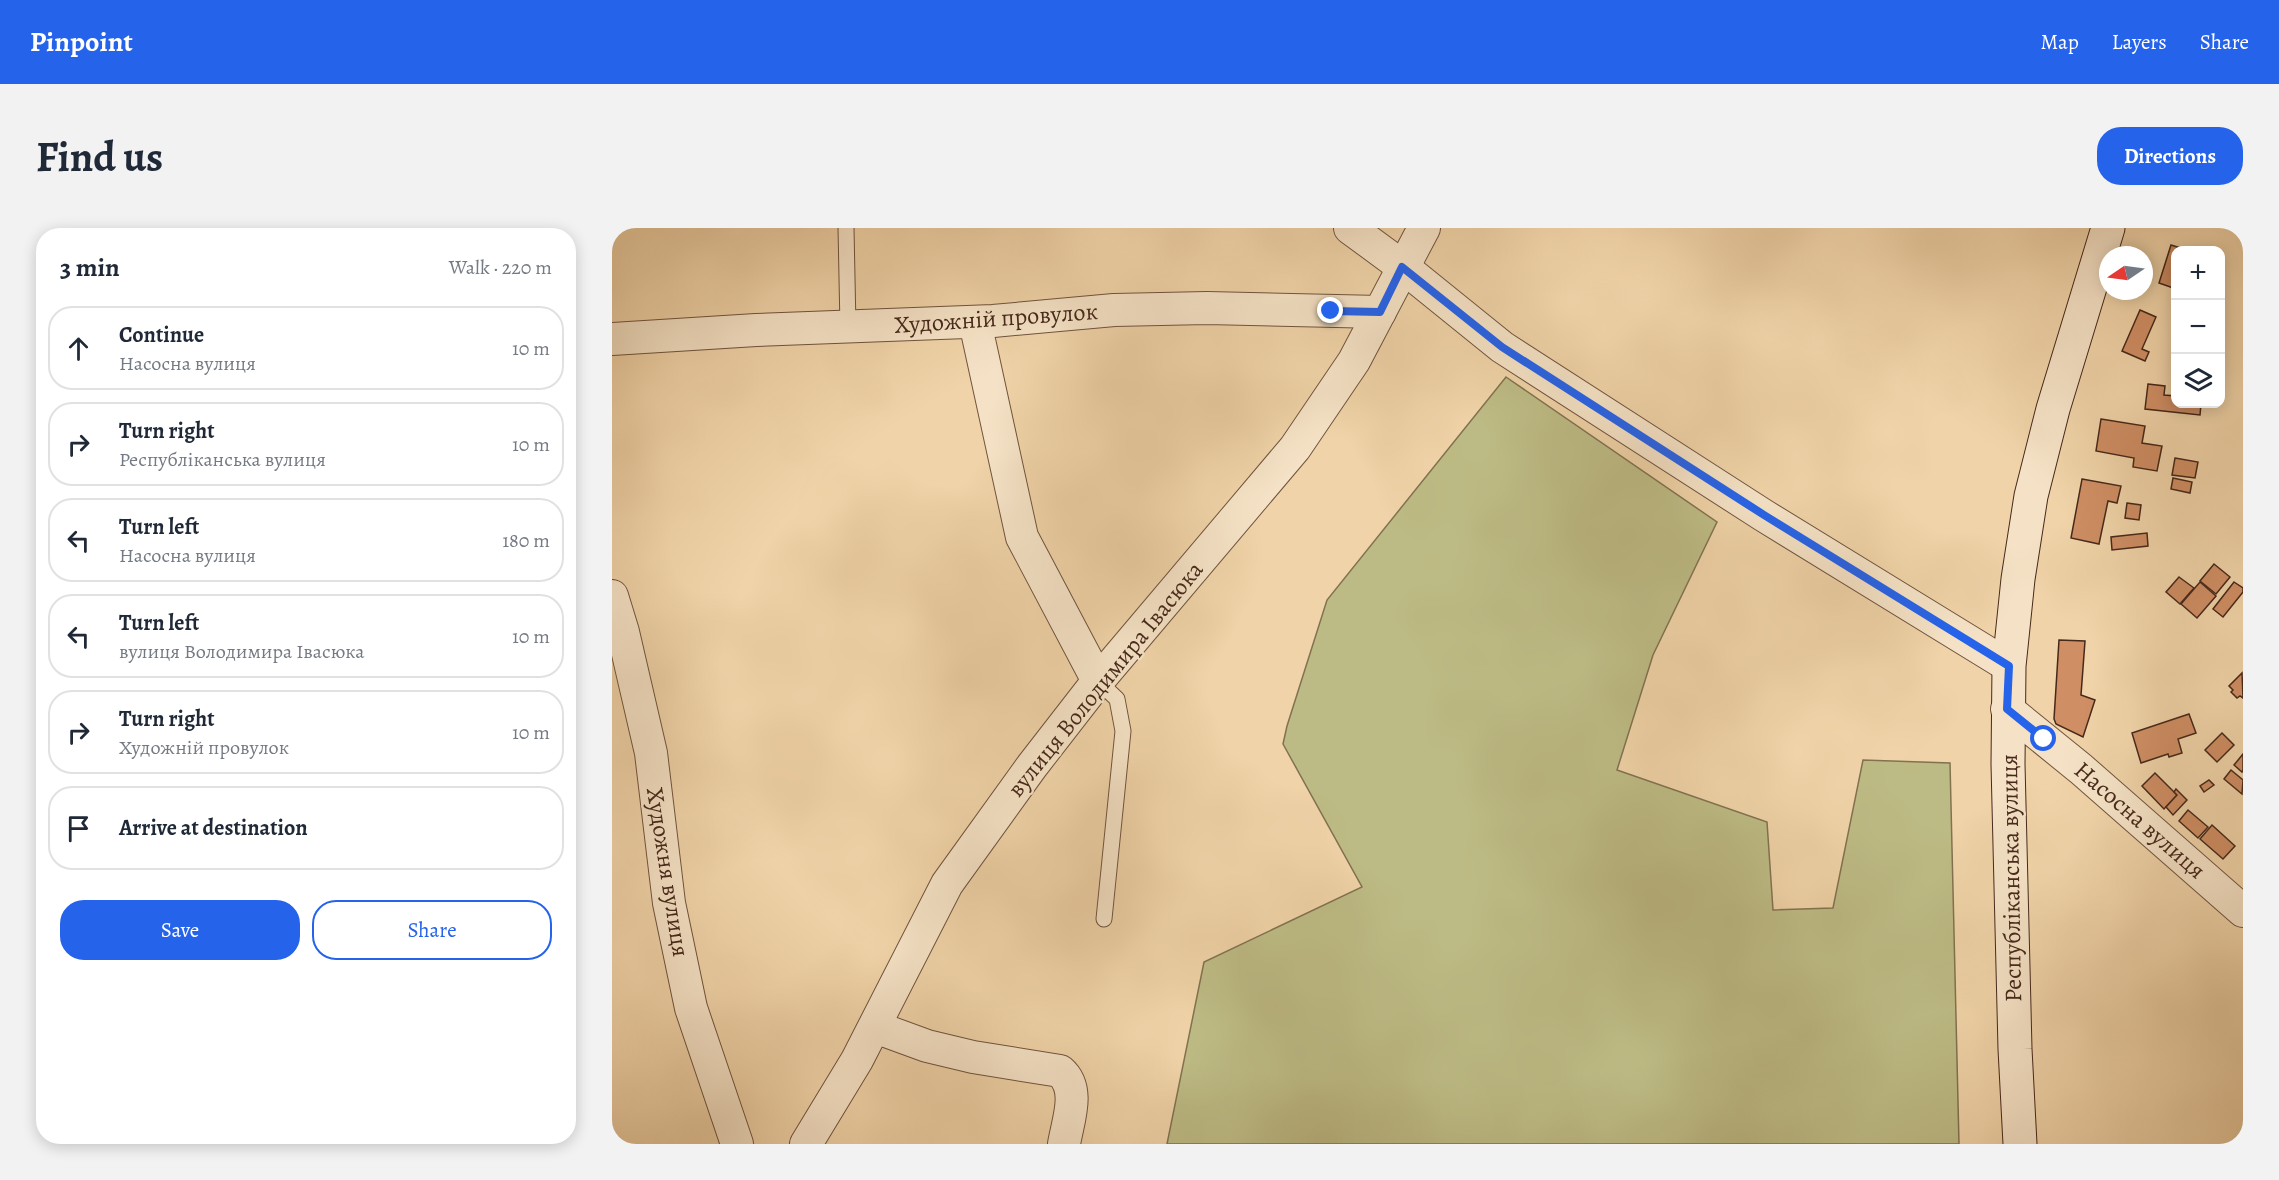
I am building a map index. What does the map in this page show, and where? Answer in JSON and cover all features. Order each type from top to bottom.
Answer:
[{"type":"main road","name":"Республіканська вулиця","points":[[2020,1144],[2015,1049],[2007,709],[2009,666],[2018,579],[2031,496],[2053,409],[2108,228]]},
{"type":"street","points":[[1350,228],[1502,347],[1773,521],[2009,666]]},
{"type":"street","name":"вулиця Володимира Івасюка","points":[[806,1144],[875,1027],[947,884],[1032,766],[1098,681],[1294,448],[1354,361],[1424,228]]},
{"type":"street","name":"Художній провулок","points":[[612,339],[975,322],[1137,309],[1208,308],[1380,312]]},
{"type":"street","points":[[975,322],[1022,537],[1098,681]]},
{"type":"street","name":"Художня вулиця","points":[[612,596],[621,665],[651,753],[669,903],[691,1008],[737,1144]]},
{"type":"street","name":"Насосна вулиця","points":[[2007,709],[2081,769],[2243,911]]},
{"type":"street","points":[[875,1027],[927,1046],[973,1057],[1060,1071],[1068,1078],[1072,1088],[1064,1144]]},
{"type":"lane","points":[[846,228],[848,327]]},
{"type":"lane","points":[[1098,681],[1117,699],[1123,731],[1104,919]]},
{"type":"shaded area","points":[[1506,377],[1717,522],[1653,655],[1617,770],[1767,822],[1773,910],[1833,908],[1863,760],[1950,763],[1959,1144],[1167,1144],[1204,962],[1362,887],[1283,744],[1287,726],[1327,600]]},
{"type":"building","points":[[2171,245],[2174,246],[2171,246],[2171,287],[2159,283]]},
{"type":"building","points":[[2140,310],[2156,317],[2142,349],[2149,352],[2145,361],[2122,351]]},
{"type":"building","points":[[2148,384],[2165,386],[2164,395],[2171,396],[2171,408],[2201,408],[2200,415],[2145,409]]},
{"type":"building","points":[[2101,419],[2145,426],[2142,443],[2162,446],[2157,471],[2133,467],[2134,458],[2096,451]]},
{"type":"building","points":[[2175,458],[2198,462],[2195,478],[2172,475]]},
{"type":"building","points":[[2173,478],[2192,482],[2190,493],[2171,489]]},
{"type":"building","points":[[2082,479],[2121,486],[2117,503],[2108,501],[2099,544],[2071,538]]},
{"type":"building","points":[[2127,503],[2141,505],[2139,520],[2125,518]]},
{"type":"building","points":[[2147,533],[2148,546],[2112,550],[2111,537]]},
{"type":"building","points":[[2214,564],[2230,577],[2216,594],[2200,581]]},
{"type":"building","points":[[2179,577],[2194,588],[2180,604],[2166,592]]},
{"type":"building","points":[[2200,582],[2216,596],[2197,618],[2181,604]]},
{"type":"building","points":[[2234,582],[2243,588],[2243,592],[2223,617],[2213,609]]},
{"type":"building","points":[[2059,640],[2085,641],[2081,695],[2095,700],[2083,737],[2056,724],[2054,719]]},
{"type":"building","points":[[2242,673],[2243,698],[2240,696],[2237,698],[2229,686]]},
{"type":"building","points":[[2189,714],[2196,733],[2178,739],[2182,753],[2169,757],[2168,754],[2141,763],[2132,733]]},
{"type":"building","points":[[2222,733],[2234,745],[2217,762],[2205,750]]},
{"type":"building","points":[[2243,754],[2243,770],[2242,772],[2234,765]]},
{"type":"building","points":[[2231,770],[2243,780],[2242,794],[2224,779]]},
{"type":"building","points":[[2155,773],[2177,795],[2164,809],[2142,786]]},
{"type":"building","points":[[2209,780],[2214,785],[2204,792],[2200,786]]},
{"type":"building","points":[[2176,789],[2187,800],[2173,815],[2166,807],[2177,795],[2174,792]]},
{"type":"building","points":[[2188,810],[2208,827],[2198,838],[2179,821]]},
{"type":"building","points":[[2212,825],[2235,846],[2223,859],[2200,839]]},
{"type":"route","points":[[1331,311],[1380,312],[1402,267],[1502,347],[1764,515],[2009,666],[2007,709],[2044,739]]}]
